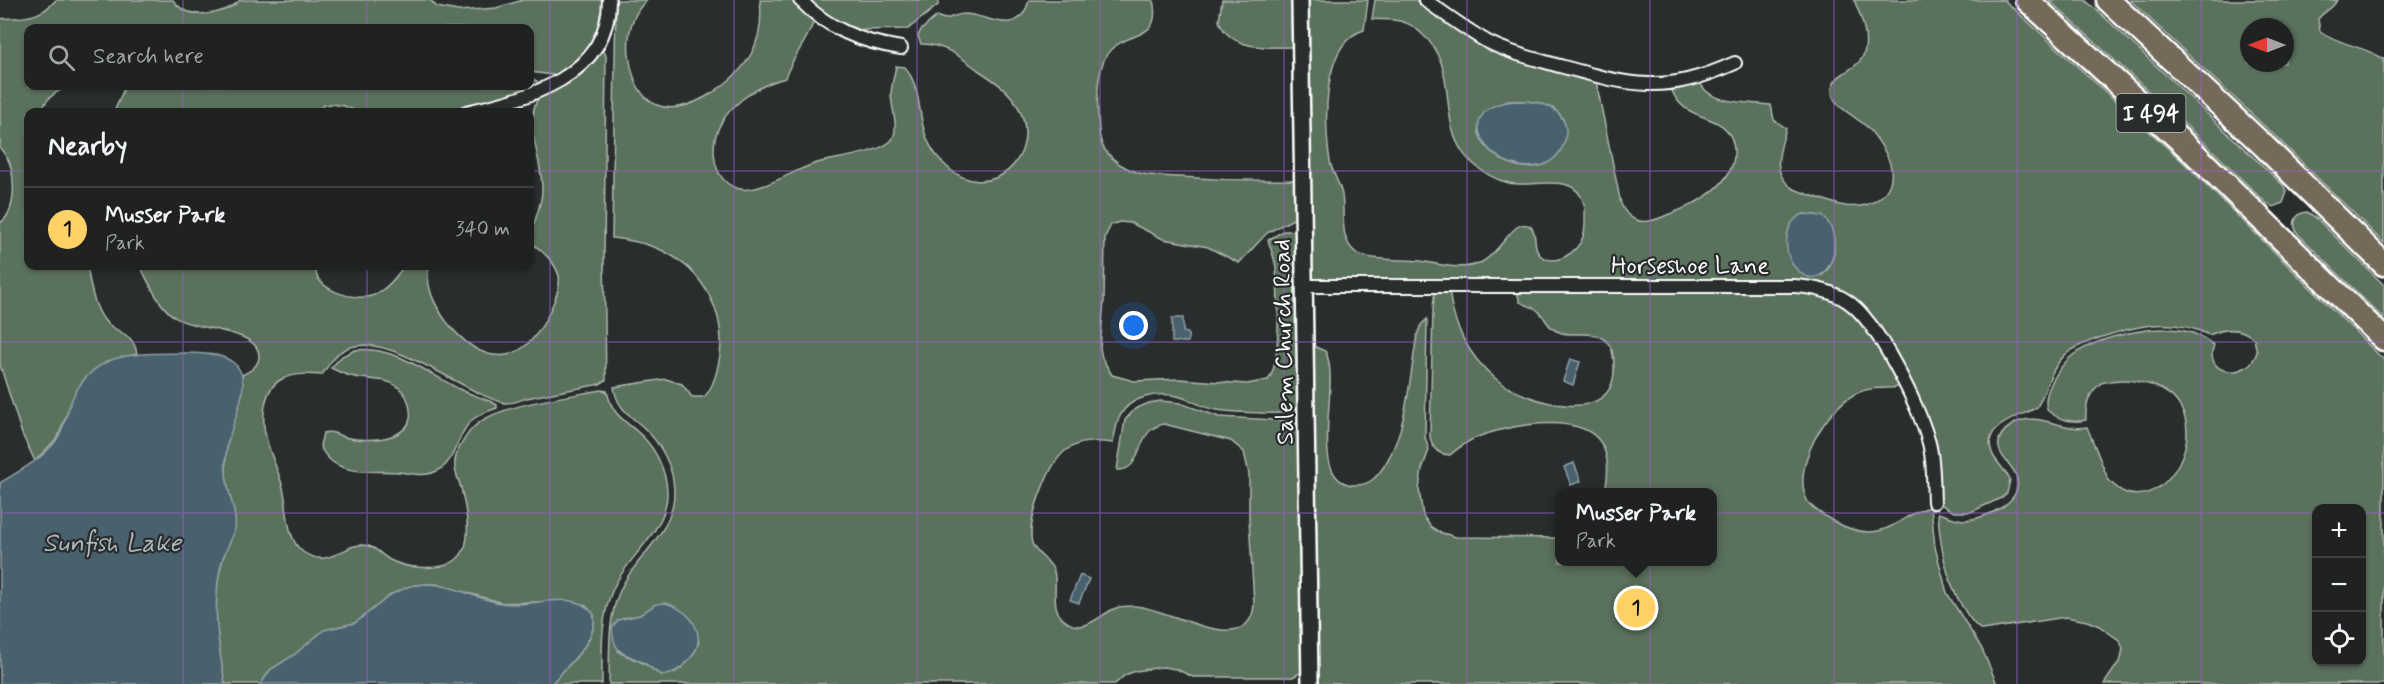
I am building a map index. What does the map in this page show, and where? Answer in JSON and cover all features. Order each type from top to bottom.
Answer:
[{"type":"highway","name":"I 494","points":[[2027,0],[2194,153],[2384,339]]},
{"type":"highway","name":"I 494","points":[[2108,0],[2257,139],[2384,264]]},
{"type":"street","points":[[481,108],[530,95],[572,73],[591,55],[600,41],[607,25],[609,0]]},
{"type":"street","points":[[800,0],[821,19],[843,33],[901,48]]},
{"type":"street","name":"Salem Church Road","points":[[1300,0],[1310,684]]},
{"type":"street","points":[[1425,0],[1478,36],[1503,49],[1622,83],[1643,85],[1670,83],[1708,74],[1735,63]]},
{"type":"street","name":"Horseshoe Lane","points":[[1304,286],[1794,286],[1829,292],[1848,301],[1866,319],[1891,358],[1909,394],[1929,445],[1934,502]]},
{"type":"green space","points":[[56,0],[173,0],[187,11],[206,14],[225,10],[240,0],[430,0],[437,7],[458,11],[496,8],[523,0],[603,0],[600,26],[592,44],[561,76],[534,73],[534,24],[24,24],[24,90],[61,90],[52,96],[43,108],[24,108],[24,270],[88,270],[101,315],[110,325],[129,337],[137,354],[108,361],[85,378],[74,395],[58,437],[35,461],[22,434],[0,365],[0,223],[12,204],[13,179],[10,164],[0,148],[0,19],[37,14]]},
{"type":"green space","points":[[616,0],[647,0],[634,18],[629,40],[629,55],[633,73],[646,98],[656,105],[668,108],[696,102],[718,89],[739,71],[748,60],[758,35],[760,0],[793,0],[814,20],[785,78],[745,97],[724,118],[718,131],[714,145],[717,169],[731,186],[745,189],[765,185],[817,163],[870,151],[888,143],[895,133],[891,93],[896,66],[905,67],[912,78],[927,138],[933,151],[943,163],[960,176],[978,181],[994,178],[1008,170],[1019,157],[1024,141],[1024,122],[1016,103],[999,85],[959,56],[937,46],[921,44],[918,36],[921,30],[937,16],[947,18],[964,14],[1010,22],[1018,19],[1029,0],[1153,0],[1155,14],[1152,24],[1147,30],[1113,47],[1103,63],[1098,85],[1098,107],[1100,137],[1105,150],[1125,167],[1149,175],[1223,180],[1295,180],[1295,218],[1267,233],[1239,263],[1208,247],[1163,239],[1131,223],[1119,222],[1111,225],[1105,237],[1104,301],[1100,348],[1102,358],[1112,375],[1134,381],[1179,379],[1247,384],[1268,380],[1275,359],[1278,309],[1276,268],[1268,240],[1283,231],[1295,231],[1298,408],[1281,413],[1238,412],[1212,409],[1182,397],[1170,395],[1153,395],[1137,400],[1130,404],[1120,416],[1113,443],[1082,443],[1070,447],[1058,458],[1035,508],[1032,543],[1054,571],[1057,609],[1063,619],[1070,624],[1084,625],[1116,608],[1134,606],[1148,608],[1204,627],[1223,630],[1239,629],[1250,620],[1254,603],[1249,474],[1244,452],[1231,441],[1164,424],[1154,427],[1148,434],[1132,464],[1126,469],[1117,470],[1125,420],[1135,409],[1161,401],[1180,403],[1219,417],[1293,421],[1298,425],[1302,672],[1293,677],[1193,677],[1176,669],[1163,667],[1136,671],[1125,675],[1115,684],[609,684],[610,638],[615,604],[626,580],[668,520],[673,506],[674,491],[672,473],[665,455],[649,432],[624,410],[615,394],[614,387],[666,379],[682,384],[692,397],[704,397],[717,371],[721,339],[715,309],[709,295],[690,270],[679,260],[659,249],[639,242],[612,238]],"holes":[[[656,604],[699,641],[691,658],[681,668],[676,672],[662,675],[619,652],[612,628],[624,618],[640,615]]]},
{"type":"green space","points":[[807,0],[939,0],[938,5],[908,29],[861,30],[838,24]]},
{"type":"green space","points":[[1222,0],[1292,0],[1293,47],[1261,47],[1240,42],[1231,37],[1219,21]]},
{"type":"green space","points":[[1308,0],[1368,0],[1364,30],[1350,38],[1340,51],[1333,67],[1327,107],[1330,161],[1341,191],[1344,232],[1349,245],[1360,255],[1367,257],[1459,267],[1482,262],[1493,254],[1513,231],[1524,225],[1532,229],[1536,248],[1546,259],[1559,259],[1571,253],[1584,234],[1585,210],[1581,197],[1575,189],[1566,185],[1504,182],[1488,175],[1470,161],[1459,147],[1453,131],[1445,80],[1434,48],[1420,32],[1409,24],[1396,20],[1372,19],[1375,0],[1415,0],[1468,36],[1596,81],[1621,204],[1631,217],[1644,221],[1679,211],[1703,198],[1724,180],[1731,169],[1734,157],[1733,143],[1729,133],[1722,126],[1685,108],[1677,100],[1671,88],[1700,82],[1712,95],[1721,99],[1771,105],[1774,120],[1786,128],[1778,161],[1781,175],[1792,188],[1840,205],[1863,206],[1873,202],[1888,189],[1891,168],[1887,156],[1869,129],[1836,102],[1832,91],[1836,80],[1859,62],[1865,51],[1864,29],[1854,0],[2004,0],[2184,163],[2384,360],[2384,684],[2104,684],[2121,659],[2123,648],[2119,640],[2099,626],[2066,617],[1982,630],[1973,623],[1950,581],[1943,554],[1938,513],[1965,520],[1982,517],[2000,509],[2014,496],[2017,488],[2016,474],[2002,456],[1999,444],[2006,429],[2012,425],[2031,419],[2068,427],[2087,427],[2108,479],[2127,493],[2147,493],[2164,482],[2178,464],[2186,442],[2185,419],[2174,399],[2151,385],[2126,380],[2101,383],[2089,399],[2086,420],[2066,420],[2048,411],[2046,399],[2049,388],[2059,370],[2073,355],[2098,342],[2129,333],[2145,330],[2176,330],[2196,334],[2214,345],[2212,355],[2215,363],[2228,371],[2237,371],[2245,368],[2257,352],[2254,339],[2244,332],[2227,330],[2209,335],[2183,326],[2142,326],[2087,342],[2074,349],[2065,355],[2055,367],[2037,407],[2003,424],[1991,437],[1990,446],[1994,457],[2010,480],[2007,493],[1971,512],[1954,512],[1942,505],[1937,491],[1934,452],[1885,342],[1830,289],[1319,283],[1312,280]],"holes":[[[1509,101],[1526,101],[1554,109],[1564,123],[1566,131],[1562,147],[1551,161],[1543,165],[1526,167],[1510,164],[1496,156],[1485,145],[1479,132],[1480,120],[1489,109]],[[1804,214],[1822,216],[1834,237],[1834,254],[1828,270],[1822,275],[1810,275],[1800,270],[1788,251],[1789,229],[1794,220]]]},
{"type":"green space","points":[[2049,0],[2085,0],[2100,13],[2283,185],[2287,192],[2283,203],[2273,207],[2266,203],[2204,142]]},
{"type":"green space","points":[[2130,0],[2337,0],[2318,19],[2320,31],[2384,59],[2384,243],[2275,136]]},
{"type":"green space","points":[[601,50],[604,51],[606,56],[604,259],[606,380],[600,384],[505,403],[487,397],[398,353],[376,346],[356,346],[339,353],[322,375],[292,376],[275,384],[267,398],[264,425],[283,488],[293,540],[303,552],[321,558],[329,557],[356,545],[367,545],[400,564],[414,567],[437,567],[451,563],[460,556],[465,546],[467,519],[455,464],[460,447],[472,429],[499,412],[516,407],[553,398],[607,391],[612,407],[648,442],[656,454],[665,476],[667,490],[662,518],[620,576],[609,600],[603,635],[602,684],[551,684],[573,661],[591,634],[594,615],[585,605],[568,601],[503,603],[436,584],[415,585],[392,594],[355,623],[324,630],[294,655],[270,670],[261,684],[225,684],[218,638],[217,592],[222,562],[235,528],[226,477],[226,451],[241,393],[242,375],[256,365],[259,356],[256,347],[249,340],[176,318],[159,301],[142,270],[316,270],[320,281],[336,292],[366,297],[383,289],[401,270],[428,270],[429,288],[434,301],[446,321],[459,336],[473,347],[487,353],[500,356],[513,353],[526,345],[537,333],[558,291],[557,271],[551,261],[534,245],[534,224],[539,210],[542,188],[534,139],[534,113],[538,98],[542,93]]},
{"type":"green space","points":[[534,79],[543,85],[534,88]]},
{"type":"green space","points":[[123,90],[527,90],[468,108],[349,108],[332,104],[320,108],[116,108]]},
{"type":"green space","points":[[514,104],[523,108],[498,108]]},
{"type":"green space","points":[[2307,212],[2315,217],[2384,285],[2384,319],[2298,234],[2295,220],[2300,214]]},
{"type":"green space","points":[[1435,288],[1449,288],[1458,327],[1470,350],[1486,370],[1509,388],[1527,396],[1567,405],[1585,404],[1600,398],[1611,386],[1614,367],[1611,347],[1596,335],[1565,334],[1555,330],[1537,310],[1520,302],[1516,289],[1802,289],[1840,300],[1864,321],[1902,387],[1857,393],[1834,411],[1814,440],[1807,457],[1803,473],[1803,488],[1808,502],[1816,510],[1845,527],[1868,532],[1886,529],[1931,507],[1935,547],[1947,593],[1982,649],[1997,684],[1318,684],[1313,346],[1325,351],[1329,365],[1328,449],[1331,467],[1339,480],[1354,485],[1365,484],[1377,476],[1386,463],[1399,434],[1403,418],[1417,335],[1421,325],[1427,319],[1425,437],[1429,450],[1422,469],[1419,489],[1423,516],[1431,527],[1456,537],[1555,538],[1555,566],[1717,566],[1717,488],[1606,488],[1608,467],[1606,455],[1601,443],[1591,433],[1559,424],[1521,426],[1473,439],[1450,455],[1436,450],[1430,437]]},
{"type":"green space","points":[[355,350],[382,352],[408,361],[461,390],[492,402],[497,405],[497,408],[472,420],[445,466],[429,474],[344,468],[326,456],[320,446],[323,433],[330,432],[358,439],[379,439],[398,433],[406,428],[410,420],[408,400],[397,386],[384,381],[349,376],[331,368],[342,356]]},
{"type":"water","points":[[1515,101],[1549,106],[1563,120],[1566,137],[1563,145],[1559,153],[1546,164],[1520,166],[1504,160],[1491,151],[1482,139],[1479,126],[1482,115],[1494,106]]},
{"type":"water","points":[[1804,214],[1822,216],[1828,223],[1833,236],[1832,259],[1825,272],[1819,276],[1807,277],[1800,273],[1790,260],[1788,253],[1789,229],[1797,217]]},
{"type":"water","points":[[1172,318],[1183,318],[1183,332],[1188,333],[1188,342],[1172,342]]},
{"type":"water","name":"Sunfish Lake","points":[[187,353],[224,357],[236,365],[242,379],[243,388],[239,408],[229,438],[226,456],[226,477],[235,527],[222,561],[216,607],[225,684],[0,684],[0,483],[36,460],[55,442],[74,395],[95,369],[108,361],[138,354]]},
{"type":"water","points":[[1570,359],[1580,362],[1573,385],[1563,381]]},
{"type":"water","points":[[1574,463],[1581,481],[1571,485],[1564,467]]},
{"type":"water","points":[[1080,575],[1089,579],[1079,603],[1070,600]]},
{"type":"water","points":[[426,584],[448,587],[502,603],[523,604],[555,600],[576,602],[593,613],[592,632],[581,651],[551,684],[261,684],[270,670],[294,655],[324,630],[355,623],[392,594],[410,586]]},
{"type":"water","points":[[666,603],[684,612],[691,619],[698,634],[698,643],[683,666],[663,675],[622,653],[615,645],[612,628],[618,620],[640,615],[656,604]]},
{"type":"place","name":"Musser Park","points":[[1636,608]]}]
